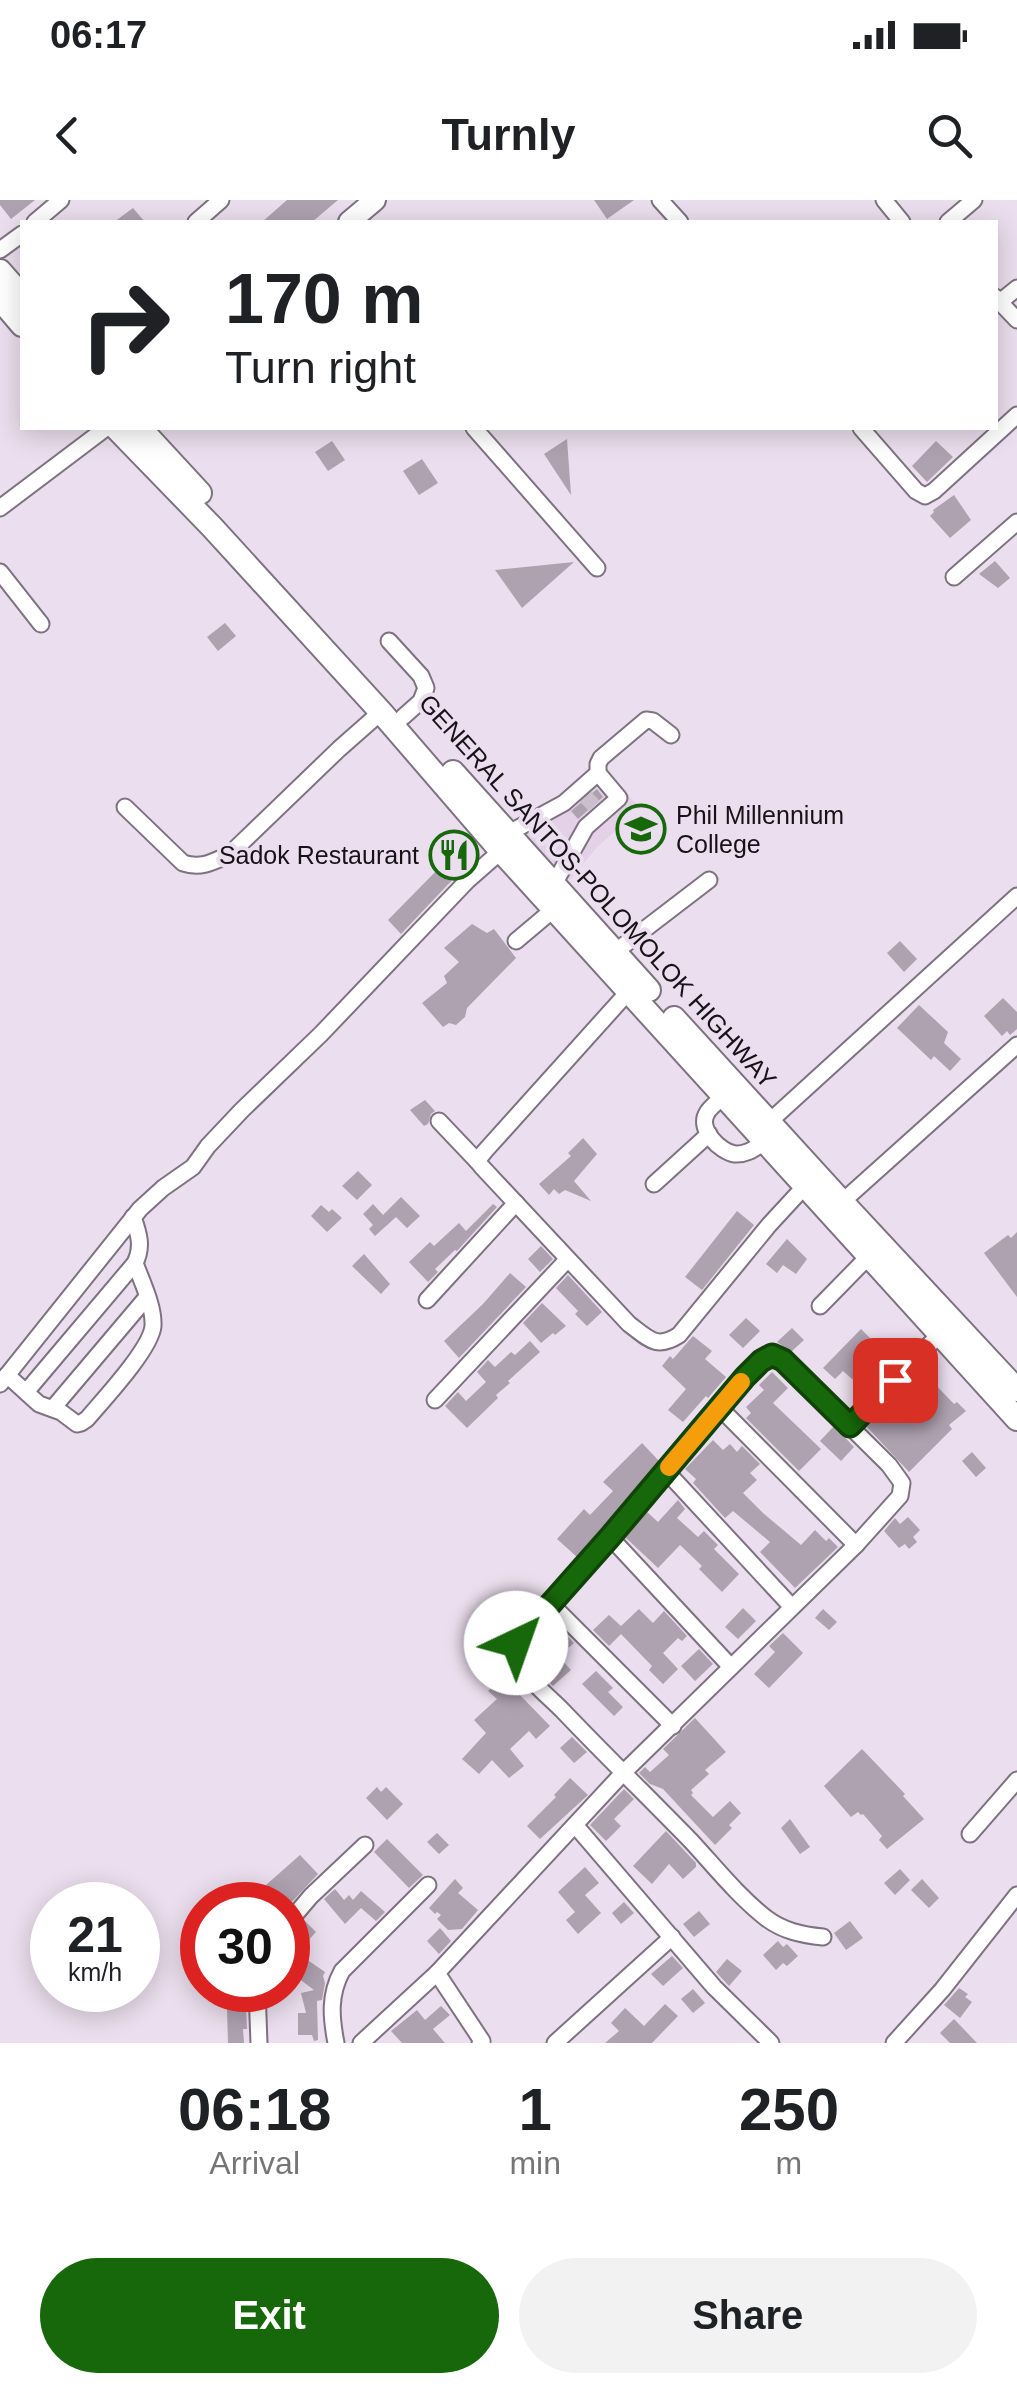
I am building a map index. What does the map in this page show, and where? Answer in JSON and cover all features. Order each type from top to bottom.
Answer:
[{"type":"highway","points":[[0,271],[20,294]]},
{"type":"highway","points":[[0,299],[20,323]]},
{"type":"highway","points":[[118,430],[392,715],[505,842],[554,909],[724,1096],[767,1132],[804,1186],[1017,1419]]},
{"type":"highway","name":"GENERAL SANTOS-POLOMOLOK HIGHWAY","points":[[142,430],[392,715]]},
{"type":"highway","name":"GENERAL SANTOS-POLOMOLOK HIGHWAY","points":[[505,842],[554,884],[767,1132],[842,1202],[1017,1390]]},
{"type":"main road","points":[[351,220],[375,200]]},
{"type":"street","points":[[38,220],[60,200]]},
{"type":"street","points":[[198,220],[222,200]]},
{"type":"street","points":[[660,200],[678,220]]},
{"type":"street","points":[[884,200],[900,220]]},
{"type":"street","points":[[950,220],[974,200]]},
{"type":"street","points":[[1017,288],[998,299],[1017,320]]},
{"type":"street","points":[[864,430],[916,491],[925,496],[1017,415]]},
{"type":"street","points":[[0,508],[103,430]]},
{"type":"street","points":[[476,430],[597,568]]},
{"type":"street","points":[[954,578],[1017,522]]},
{"type":"street","points":[[0,572],[40,624]]},
{"type":"street","points":[[124,807],[182,863],[194,867],[210,864],[230,854],[339,749],[420,700],[426,688],[422,676],[389,641]]},
{"type":"street","points":[[135,1263],[153,1328],[139,1355],[87,1418],[77,1424],[4,1379],[133,1217],[163,1188],[193,1167],[242,1110],[321,1034],[505,842],[582,792],[598,772],[602,758],[646,720],[671,735]]},
{"type":"street","points":[[554,884],[586,827],[599,811],[620,796],[598,772]]},
{"type":"street","points":[[615,952],[710,880]]},
{"type":"street","points":[[724,1096],[704,1118],[708,1134],[723,1150],[735,1154],[750,1150],[1017,896]]},
{"type":"street","points":[[516,940],[554,909]]},
{"type":"street","points":[[477,1162],[628,990]]},
{"type":"street","points":[[842,1202],[1017,1045]]},
{"type":"street","points":[[439,1122],[628,1324],[652,1341],[664,1343],[678,1334],[804,1186]]},
{"type":"street","points":[[654,1184],[708,1134]]},
{"type":"street","points":[[427,1300],[516,1204]]},
{"type":"street","points":[[26,1392],[135,1263],[140,1243],[133,1217]]},
{"type":"street","points":[[820,1306],[869,1256]]},
{"type":"street","points":[[435,1400],[567,1260]]},
{"type":"street","points":[[52,1408],[147,1297]]},
{"type":"street","points":[[850,1426],[939,1334]]},
{"type":"street","points":[[361,2043],[437,1973],[623,1774],[856,1545],[900,1496],[902,1483],[898,1474],[783,1360],[772,1355],[761,1361],[719,1407],[516,1643],[515,1654],[534,1681],[623,1774],[732,1886],[782,1928],[823,1937]]},
{"type":"street","points":[[719,1407],[856,1545]]},
{"type":"street","points":[[666,1471],[791,1606]]},
{"type":"street","points":[[610,1537],[731,1667]]},
{"type":"street","points":[[551,1604],[673,1726]]},
{"type":"street","points":[[970,1834],[1017,1780]]},
{"type":"street","points":[[574,1825],[714,1987],[770,2043]]},
{"type":"street","points":[[310,1897],[365,1845]]},
{"type":"street","points":[[336,2043],[331,2000],[342,1971],[428,1885]]},
{"type":"street","points":[[894,2043],[942,1990],[1017,1895]]},
{"type":"street","points":[[555,2043],[672,1936]]},
{"type":"street","points":[[437,1973],[482,2042]]},
{"type":"street","points":[[257,2012],[258,2043]]},
{"type":"shaded area","points":[[602,768],[641,809],[597,847],[570,880],[515,824]]},
{"type":"building","points":[[0,200],[35,200],[11,219]]},
{"type":"building","points":[[287,200],[338,200],[314,220],[264,220]]},
{"type":"building","points":[[594,200],[634,200],[607,219]]},
{"type":"building","points":[[133,208],[143,220],[117,220]]},
{"type":"building","points":[[567,439],[571,495],[544,454]]},
{"type":"building","points":[[332,441],[345,460],[328,471],[315,452]]},
{"type":"building","points":[[936,441],[953,457],[927,482],[912,466]]},
{"type":"building","points":[[422,459],[438,483],[419,495],[403,471]]},
{"type":"building","points":[[954,495],[971,520],[950,538],[930,516]]},
{"type":"building","points":[[995,561],[1010,578],[998,588],[979,574]]},
{"type":"building","points":[[574,562],[522,608],[495,570]]},
{"type":"building","points":[[225,623],[236,636],[218,651],[207,637]]},
{"type":"building","points":[[597,789],[603,797],[578,819],[571,811]]},
{"type":"building","points":[[444,863],[456,876],[401,934],[388,920]]},
{"type":"building","points":[[472,924],[487,933],[494,929],[516,958],[467,1008],[465,1017],[456,1025],[449,1023],[443,1027],[422,1003],[447,983],[444,976],[459,962],[444,948]]},
{"type":"building","points":[[900,941],[917,959],[904,972],[887,953]]},
{"type":"building","points":[[1003,998],[1017,1012],[1017,1029],[1002,1036],[984,1016]]},
{"type":"building","points":[[919,1005],[948,1032],[944,1043],[961,1059],[950,1071],[934,1056],[931,1060],[897,1028]]},
{"type":"building","points":[[425,1100],[435,1111],[424,1126],[410,1110]]},
{"type":"building","points":[[583,1138],[597,1154],[574,1181],[591,1201],[565,1190],[559,1194],[554,1189],[549,1195],[539,1184],[571,1156],[568,1153]]},
{"type":"building","points":[[358,1171],[372,1185],[357,1200],[342,1186]]},
{"type":"building","points":[[401,1197],[420,1216],[407,1228],[396,1217],[375,1236],[369,1229],[373,1225],[363,1214],[373,1204],[383,1215]]},
{"type":"building","points":[[493,1204],[497,1207],[435,1269],[438,1272],[428,1282],[409,1262],[459,1223],[466,1231]]},
{"type":"building","points":[[321,1205],[342,1218],[327,1232],[311,1216]]},
{"type":"building","points":[[737,1211],[754,1225],[702,1290],[685,1277]]},
{"type":"building","points":[[1017,1232],[1017,1297],[984,1253]]},
{"type":"building","points":[[787,1239],[807,1259],[796,1274],[783,1265],[777,1273],[766,1264]]},
{"type":"building","points":[[541,1246],[553,1259],[540,1272],[528,1259]]},
{"type":"building","points":[[364,1254],[390,1284],[381,1294],[352,1266]]},
{"type":"building","points":[[510,1273],[526,1287],[459,1358],[444,1341]]},
{"type":"building","points":[[568,1275],[602,1312],[587,1326],[556,1288]]},
{"type":"building","points":[[542,1303],[566,1326],[541,1343],[523,1323]]},
{"type":"building","points":[[746,1318],[760,1331],[743,1348],[729,1335]]},
{"type":"building","points":[[792,1328],[804,1340],[791,1352],[777,1342]]},
{"type":"building","points":[[861,1329],[880,1348],[864,1363],[881,1378],[867,1392],[843,1371],[835,1379],[823,1368]]},
{"type":"building","points":[[693,1336],[712,1351],[705,1359],[726,1377],[683,1422],[668,1410],[686,1389],[662,1366]]},
{"type":"building","points":[[530,1341],[540,1352],[467,1428],[445,1406],[458,1392],[466,1401],[486,1382],[477,1372],[488,1360],[495,1367]]},
{"type":"building","points":[[772,1372],[788,1388],[773,1403],[821,1449],[799,1471],[746,1418],[751,1413],[746,1407],[764,1390],[759,1385]]},
{"type":"building","points":[[928,1377],[966,1411],[909,1472],[867,1427],[898,1393],[909,1386],[914,1391]]},
{"type":"building","points":[[834,1426],[854,1447],[841,1461],[820,1441]]},
{"type":"building","points":[[713,1440],[723,1450],[730,1444],[737,1452],[742,1446],[760,1464],[750,1473],[757,1480],[743,1493],[763,1513],[801,1545],[815,1530],[838,1547],[795,1588],[760,1552],[770,1542],[733,1511],[725,1518],[685,1469]]},
{"type":"building","points":[[642,1443],[659,1461],[577,1557],[557,1539],[584,1509],[590,1515],[613,1491],[603,1482]]},
{"type":"building","points":[[972,1452],[986,1468],[976,1477],[962,1461]]},
{"type":"building","points":[[678,1500],[685,1509],[677,1518],[698,1537],[704,1531],[718,1545],[714,1549],[739,1574],[722,1592],[680,1545],[658,1568],[625,1537],[646,1511],[658,1522]]},
{"type":"building","points":[[908,1517],[920,1530],[913,1537],[917,1542],[909,1549],[905,1544],[899,1548],[884,1531],[895,1518],[900,1524]]},
{"type":"building","points":[[512,1595],[529,1610],[492,1656],[482,1647],[504,1621],[496,1615]]},
{"type":"building","points":[[743,1608],[756,1621],[738,1639],[725,1627]]},
{"type":"building","points":[[639,1609],[653,1623],[664,1611],[687,1636],[682,1641],[678,1638],[663,1653],[678,1669],[663,1684],[649,1670],[652,1666],[621,1634],[609,1646],[593,1630],[609,1615],[621,1626]]},
{"type":"building","points":[[823,1609],[837,1622],[829,1630],[815,1618]]},
{"type":"building","points":[[553,1622],[574,1643],[558,1656],[571,1670],[553,1686],[527,1652]]},
{"type":"building","points":[[783,1633],[803,1653],[769,1688],[754,1674],[775,1652],[769,1646]]},
{"type":"building","points":[[699,1649],[713,1664],[695,1681],[681,1666]]},
{"type":"building","points":[[510,1670],[525,1689],[520,1695],[550,1726],[536,1739],[529,1731],[510,1749],[524,1766],[509,1778],[492,1760],[479,1774],[462,1759],[486,1733],[474,1720],[497,1699],[488,1691]]},
{"type":"building","points":[[596,1671],[613,1688],[608,1692],[623,1707],[614,1716],[582,1684]]},
{"type":"building","points":[[695,1718],[726,1752],[705,1770],[709,1774],[691,1790],[691,1795],[713,1817],[730,1801],[741,1813],[715,1845],[663,1789],[650,1784],[639,1773],[645,1767],[650,1772],[669,1755],[663,1749]]},
{"type":"building","points":[[572,1737],[587,1752],[574,1763],[560,1748]]},
{"type":"building","points":[[862,1749],[924,1819],[887,1849],[879,1840],[882,1836],[863,1814],[858,1812],[851,1817],[824,1786]]},
{"type":"building","points":[[570,1778],[588,1795],[540,1839],[527,1826]]},
{"type":"building","points":[[377,1787],[381,1792],[386,1787],[403,1804],[387,1820],[366,1798]]},
{"type":"building","points":[[624,1789],[634,1799],[614,1819],[621,1826],[606,1841],[590,1825]]},
{"type":"building","points":[[790,1819],[810,1847],[800,1854],[781,1828]]},
{"type":"building","points":[[666,1831],[696,1867],[683,1879],[669,1864],[652,1884],[633,1866]]},
{"type":"building","points":[[437,1833],[449,1845],[439,1854],[427,1842]]},
{"type":"building","points":[[387,1839],[423,1875],[409,1888],[374,1852]]},
{"type":"building","points":[[300,1855],[318,1874],[310,1883],[269,1882]]},
{"type":"building","points":[[585,1867],[599,1883],[585,1895],[601,1913],[578,1934],[566,1920],[575,1912],[558,1892]]},
{"type":"building","points":[[900,1869],[910,1880],[895,1895],[884,1883]]},
{"type":"building","points":[[455,1879],[463,1888],[458,1893],[478,1910],[462,1929],[448,1930],[437,1919],[441,1915],[429,1908]]},
{"type":"building","points":[[922,1879],[939,1898],[929,1908],[911,1890]]},
{"type":"building","points":[[335,1889],[344,1900],[349,1895],[353,1900],[361,1891],[385,1912],[376,1921],[361,1908],[345,1924],[324,1899]]},
{"type":"building","points":[[624,1902],[634,1913],[621,1924],[612,1913]]},
{"type":"building","points":[[699,1911],[710,1924],[694,1937],[683,1924]]},
{"type":"building","points":[[850,1921],[863,1938],[846,1950],[834,1933]]},
{"type":"building","points":[[440,1928],[451,1941],[439,1954],[427,1941]]},
{"type":"building","points":[[778,1941],[798,1956],[776,1970],[763,1955]]},
{"type":"building","points":[[672,1956],[683,1968],[663,1986],[651,1974]]},
{"type":"building","points":[[727,1959],[742,1971],[729,1986],[716,1972]]},
{"type":"building","points":[[310,1962],[325,1972],[322,2000],[317,2001],[318,2040],[314,2041],[312,2035],[298,2035],[298,2013],[310,2012],[310,1991],[314,1990],[310,1987]]},
{"type":"building","points":[[959,1988],[972,2002],[960,2018],[944,2005]]},
{"type":"building","points":[[693,1989],[705,2003],[693,2013],[681,1999]]},
{"type":"building","points":[[665,2004],[678,2016],[652,2043],[605,2043],[619,2031],[611,2023],[625,2008],[644,2026]]},
{"type":"building","points":[[441,2006],[450,2015],[433,2029],[445,2043],[402,2043],[391,2031],[417,2010],[425,2020]]},
{"type":"building","points":[[227,2012],[246,2012],[244,2043],[228,2043]]},
{"type":"building","points":[[954,2019],[977,2043],[950,2043],[940,2033]]},
{"type":"tunnel","points":[[584,795],[597,809]]},
{"type":"slow traffic","points":[[669,1467],[741,1382]]},
{"type":"place","name":"Phil Millennium College","points":[[641,829]]},
{"type":"place","name":"Sadok Restaurant","points":[[454,855]]},
{"type":"route","points":[[516,1643],[766,1357],[772,1355],[783,1360],[850,1426],[895,1380]]}]
